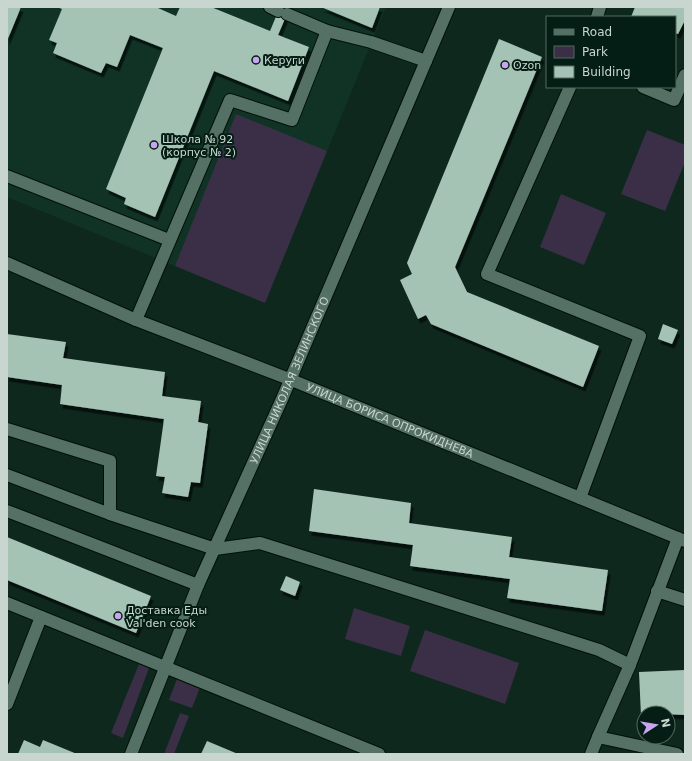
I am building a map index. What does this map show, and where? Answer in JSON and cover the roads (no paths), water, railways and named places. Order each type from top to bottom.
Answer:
[{"type":"street","name":"УЛИЦА НИКОЛАЯ ЗЕЛИНСКОГО","points":[[131,754],[198,585],[289,380],[449,7]]},
{"type":"street","points":[[278,11],[327,31],[371,42],[426,61]]},
{"type":"street","points":[[136,320],[230,100],[292,120],[327,31]]},
{"type":"street","points":[[645,88],[680,102],[685,75]]},
{"type":"street","points":[[570,88],[487,274],[640,336],[580,498]]},
{"type":"street","points":[[7,176],[169,240]]},
{"type":"street","name":"УЛИЦА БОРИСА ОПРОКИДНЕВА","points":[[7,263],[136,320],[289,380],[682,540]]},
{"type":"street","points":[[7,429],[110,461],[110,514]]},
{"type":"street","points":[[7,475],[110,514],[215,549],[260,543],[599,650],[630,665]]},
{"type":"street","points":[[7,511],[198,585]]},
{"type":"street","points":[[591,754],[630,665],[657,591],[682,540]]},
{"type":"street","points":[[657,591],[685,600]]},
{"type":"street","points":[[7,603],[379,754]]},
{"type":"street","points":[[7,704],[41,617]]},
{"type":"street","points":[[598,737],[677,754]]},
{"type":"place","name":"Керуги","points":[[256,60]]},
{"type":"place","name":"Ozon","points":[[505,65]]},
{"type":"place","name":"Школа № 92 (корпус № 2)","points":[[154,145]]},
{"type":"place","name":"Доставка Еды Val'den cook","points":[[118,616]]}]
